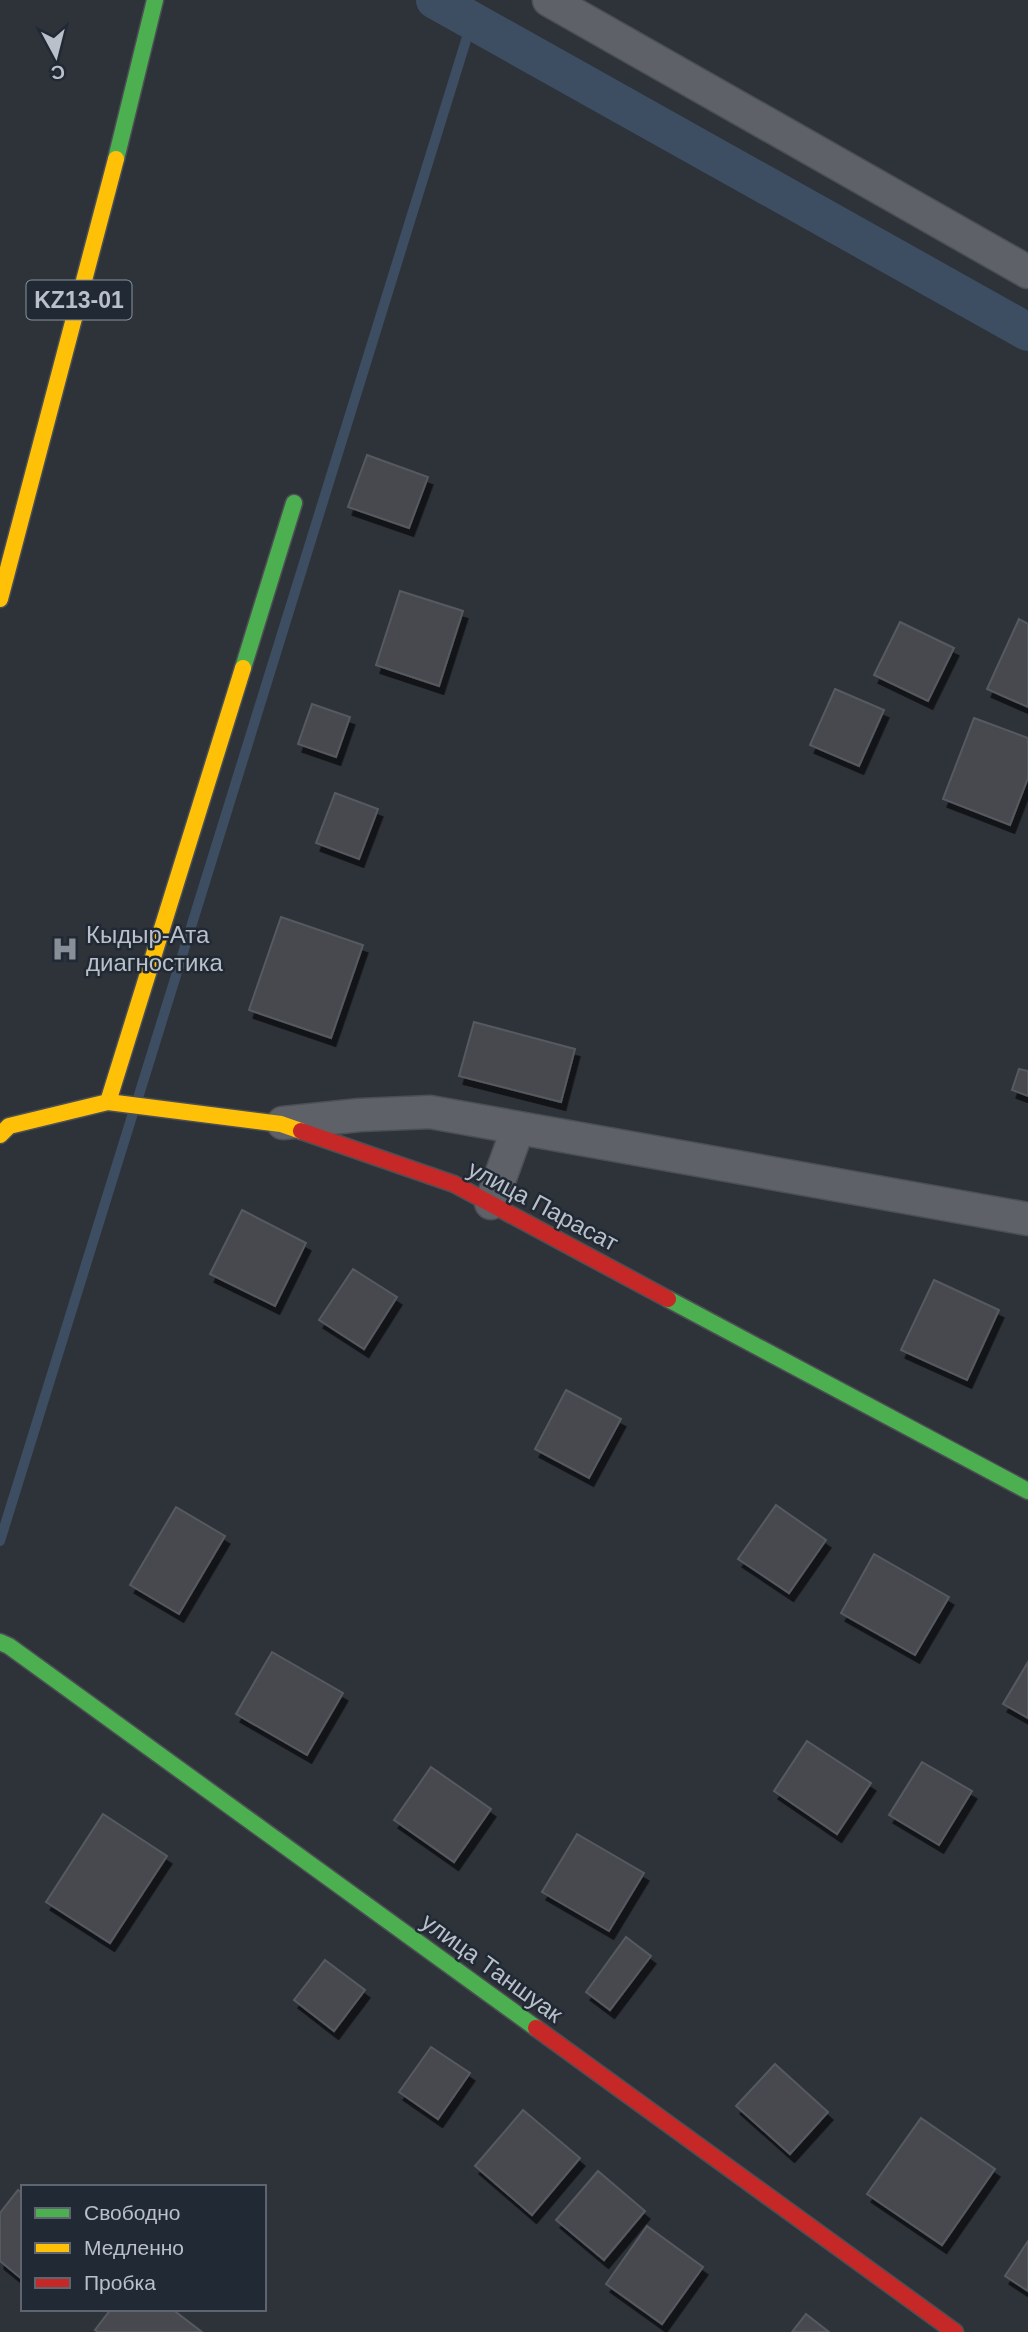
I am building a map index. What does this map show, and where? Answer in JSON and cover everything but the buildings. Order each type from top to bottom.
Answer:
[{"type":"street","name":"KZ13-01","points":[[1,592],[125,125],[155,0]]},
{"type":"street","points":[[549,0],[1028,272]]},
{"type":"street","points":[[113,1103],[294,503]]},
{"type":"street","name":"улица Парасат","points":[[0,1135],[9,1126],[113,1103],[281,1124],[454,1184],[1028,1491]]},
{"type":"street","points":[[281,1124],[360,1115],[430,1112],[1028,1219]]},
{"type":"street","points":[[491,1203],[519,1128]]},
{"type":"street","name":"улица Таншуак","points":[[0,1642],[956,2332]]},
{"type":"waterway","points":[[435,0],[1028,332]]},
{"type":"waterway","points":[[138,1098],[472,21]]},
{"type":"waterway","points":[[0,1541],[133,1113]]},
{"type":"traffic: fast","points":[[116,159],[155,0]]},
{"type":"traffic: fast","points":[[243,668],[294,503]]},
{"type":"traffic: fast","points":[[668,1299],[1028,1491]]},
{"type":"traffic: fast","points":[[0,1642],[536,2028]]},
{"type":"traffic: slow","points":[[0,599],[116,159]]},
{"type":"traffic: slow","points":[[108,1102],[243,668]]},
{"type":"traffic: slow","points":[[0,1135],[9,1126],[108,1102],[281,1124],[301,1131]]},
{"type":"traffic: jam","points":[[301,1131],[454,1184],[668,1299]]},
{"type":"traffic: jam","points":[[536,2028],[955,2332]]},
{"type":"place","name":"Кыдыр-Ата диагностика","points":[[65,949]]}]
